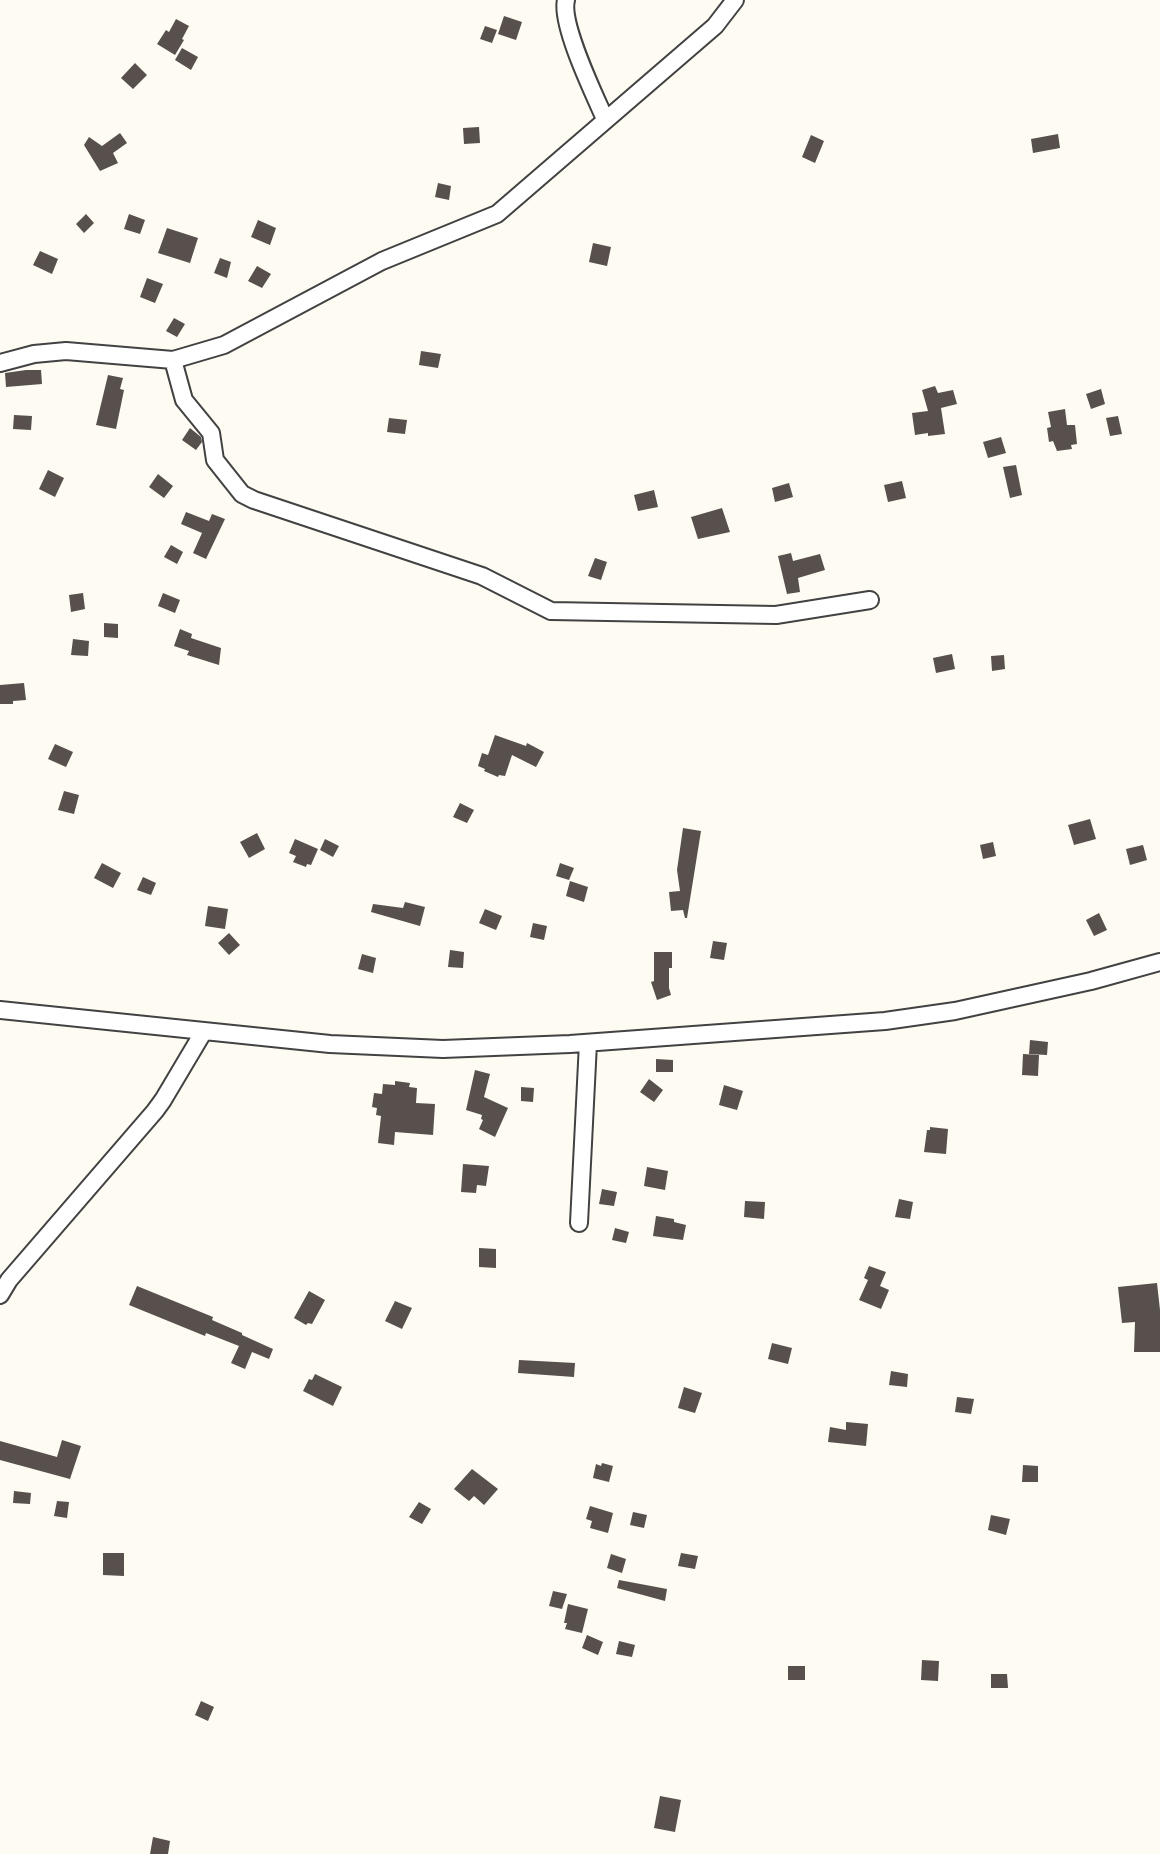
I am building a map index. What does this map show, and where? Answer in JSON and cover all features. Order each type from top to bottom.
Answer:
[{"type":"street","points":[[566,0],[564,8],[574,44],[605,119]]},
{"type":"street","points":[[0,363],[34,354],[66,351],[173,360],[224,345],[382,261],[497,214],[715,26],[735,0]]},
{"type":"street","points":[[173,360],[184,400],[211,434],[215,460],[242,494],[482,576],[551,611],[776,615],[870,600]]},
{"type":"street","points":[[0,1010],[330,1044],[443,1049],[588,1043],[885,1021],[955,1011],[1091,981],[1160,962]]},
{"type":"street","points":[[0,1295],[9,1280],[164,1100],[204,1031]]},
{"type":"street","points":[[579,1223],[588,1043]]},
{"type":"building","points":[[504,16],[522,22],[516,40],[498,34]]},
{"type":"building","points":[[176,19],[189,26],[175,55],[157,44],[166,30],[169,32]]},
{"type":"building","points":[[485,26],[497,30],[492,43],[480,39]]},
{"type":"building","points":[[182,48],[198,57],[191,70],[175,60]]},
{"type":"building","points":[[135,63],[147,75],[133,89],[121,78]]},
{"type":"building","points":[[479,127],[480,143],[464,144],[463,128]]},
{"type":"building","points":[[120,133],[127,143],[113,153],[118,163],[100,171],[84,145],[89,137],[102,146]]},
{"type":"building","points":[[1058,134],[1060,148],[1033,153],[1031,139]]},
{"type":"building","points":[[811,135],[824,141],[815,163],[802,157]]},
{"type":"building","points":[[438,183],[451,186],[449,200],[435,197]]},
{"type":"building","points":[[86,214],[94,223],[84,233],[76,224]]},
{"type":"building","points":[[129,214],[145,220],[140,234],[124,229]]},
{"type":"building","points":[[258,220],[276,228],[270,245],[251,237]]},
{"type":"building","points":[[167,228],[198,238],[190,263],[158,253]]},
{"type":"building","points":[[593,243],[611,247],[607,266],[589,262]]},
{"type":"building","points":[[40,251],[58,259],[52,274],[33,265]]},
{"type":"building","points":[[220,258],[231,262],[227,278],[214,273]]},
{"type":"building","points":[[257,266],[271,274],[262,288],[248,281]]},
{"type":"building","points":[[147,278],[163,284],[155,303],[140,297]]},
{"type":"building","points":[[174,318],[185,324],[177,337],[166,331]]},
{"type":"building","points":[[421,351],[441,354],[438,368],[419,365]]},
{"type":"building","points":[[41,370],[42,384],[6,387],[5,373]]},
{"type":"building","points":[[108,375],[123,378],[120,389],[124,390],[116,429],[96,425]]},
{"type":"building","points":[[935,386],[938,393],[953,390],[957,404],[941,408],[945,434],[915,435],[912,413],[928,411],[922,390]]},
{"type":"building","points":[[1101,389],[1105,404],[1091,409],[1086,394]]},
{"type":"building","points":[[1065,409],[1067,425],[1075,425],[1077,444],[1071,445],[1072,449],[1057,451],[1053,441],[1049,442],[1047,428],[1051,427],[1048,412]]},
{"type":"building","points":[[14,415],[32,416],[31,430],[13,429]]},
{"type":"building","points":[[1118,416],[1122,434],[1110,436],[1106,418]]},
{"type":"building","points":[[389,418],[407,420],[405,434],[387,432]]},
{"type":"building","points":[[190,428],[201,437],[202,442],[196,450],[182,440]]},
{"type":"building","points":[[1001,437],[1006,453],[988,458],[983,442]]},
{"type":"building","points":[[1016,465],[1022,495],[1010,498],[1003,467]]},
{"type":"building","points":[[48,470],[64,478],[55,497],[39,489]]},
{"type":"building","points":[[158,474],[173,486],[164,498],[149,487]]},
{"type":"building","points":[[902,481],[906,498],[888,502],[884,485]]},
{"type":"building","points":[[789,483],[793,497],[775,502],[772,488]]},
{"type":"building","points":[[654,490],[658,507],[638,511],[634,495]]},
{"type":"building","points":[[722,508],[730,532],[698,539],[691,517]]},
{"type":"building","points":[[186,512],[209,521],[212,514],[225,519],[206,559],[193,553],[202,533],[181,524]]},
{"type":"building","points":[[171,545],[183,552],[177,564],[164,557]]},
{"type":"building","points":[[791,553],[793,561],[820,554],[825,570],[798,578],[800,592],[787,594],[778,556]]},
{"type":"building","points":[[595,558],[607,562],[601,580],[588,576]]},
{"type":"building","points":[[83,593],[85,609],[71,612],[69,595]]},
{"type":"building","points":[[163,593],[180,600],[175,613],[158,606]]},
{"type":"building","points":[[104,623],[118,624],[118,638],[104,637]]},
{"type":"building","points":[[180,629],[192,634],[191,638],[221,648],[219,665],[187,655],[189,651],[174,646]]},
{"type":"building","points":[[73,639],[89,641],[88,656],[71,655]]},
{"type":"building","points":[[952,654],[955,669],[936,673],[933,658]]},
{"type":"building","points":[[1004,655],[1005,669],[992,671],[991,656]]},
{"type":"building","points":[[24,683],[26,700],[13,701],[13,704],[0,704],[0,685]]},
{"type":"building","points":[[495,735],[526,746],[527,743],[544,752],[536,767],[512,755],[505,776],[499,775],[498,777],[484,771],[485,769],[478,766],[482,753],[488,755]]},
{"type":"building","points":[[55,744],[73,752],[66,767],[48,759]]},
{"type":"building","points":[[64,791],[79,795],[74,814],[58,810]]},
{"type":"building","points":[[460,803],[474,810],[467,823],[453,817]]},
{"type":"building","points":[[1090,819],[1096,839],[1074,845],[1068,825]]},
{"type":"building","points":[[683,828],[701,831],[687,918],[683,910],[671,911],[669,892],[680,891],[677,870]]},
{"type":"building","points":[[257,833],[265,849],[249,858],[240,842]]},
{"type":"building","points":[[295,839],[318,849],[311,865],[307,864],[306,867],[293,862],[296,856],[289,853]]},
{"type":"building","points":[[325,839],[339,846],[333,857],[320,850]]},
{"type":"building","points":[[993,842],[996,856],[983,859],[980,845]]},
{"type":"building","points":[[1143,845],[1147,860],[1130,865],[1126,849]]},
{"type":"building","points":[[102,863],[121,873],[113,888],[94,878]]},
{"type":"building","points":[[560,863],[574,868],[569,880],[556,876]]},
{"type":"building","points":[[143,877],[156,883],[151,895],[137,890]]},
{"type":"building","points":[[570,881],[588,887],[584,902],[566,896]]},
{"type":"building","points":[[405,902],[425,907],[420,926],[371,912],[373,904],[403,908]]},
{"type":"building","points":[[208,906],[228,909],[225,929],[205,926]]},
{"type":"building","points":[[485,909],[502,916],[496,930],[479,923]]},
{"type":"building","points":[[1099,913],[1107,930],[1094,936],[1086,920]]},
{"type":"building","points":[[533,923],[547,926],[544,940],[530,937]]},
{"type":"building","points":[[229,933],[240,945],[229,955],[218,943]]},
{"type":"building","points":[[713,941],[727,943],[724,960],[710,958]]},
{"type":"building","points":[[450,950],[464,952],[463,968],[448,967]]},
{"type":"building","points":[[654,952],[672,952],[672,968],[669,968],[671,995],[657,1000],[651,982],[654,981]]},
{"type":"building","points":[[362,954],[376,958],[373,973],[358,969]]},
{"type":"building","points":[[1030,1040],[1048,1042],[1047,1055],[1029,1054]]},
{"type":"building","points":[[1023,1054],[1039,1055],[1038,1076],[1022,1075]]},
{"type":"building","points":[[656,1059],[673,1060],[673,1072],[656,1072]]},
{"type":"building","points":[[475,1070],[490,1074],[484,1097],[508,1108],[495,1137],[479,1129],[483,1120],[482,1115],[466,1110]]},
{"type":"building","points":[[649,1079],[663,1090],[654,1102],[640,1092]]},
{"type":"building","points":[[395,1081],[410,1083],[409,1087],[417,1088],[416,1103],[435,1104],[433,1135],[395,1132],[394,1145],[378,1143],[381,1116],[376,1115],[377,1108],[372,1107],[374,1093],[382,1094],[383,1084],[395,1085]]},
{"type":"building","points":[[724,1085],[743,1091],[737,1110],[719,1105]]},
{"type":"building","points":[[521,1087],[534,1088],[533,1102],[521,1101]]},
{"type":"building","points":[[930,1127],[948,1129],[946,1154],[924,1152],[927,1130],[930,1130]]},
{"type":"building","points":[[463,1164],[489,1166],[486,1186],[477,1185],[476,1193],[461,1192]]},
{"type":"building","points":[[647,1167],[668,1171],[665,1190],[644,1186]]},
{"type":"building","points":[[602,1189],[617,1192],[614,1206],[599,1204]]},
{"type":"building","points":[[899,1199],[913,1202],[910,1219],[895,1217]]},
{"type":"building","points":[[745,1201],[765,1202],[764,1219],[744,1217]]},
{"type":"building","points":[[656,1216],[674,1219],[674,1222],[686,1225],[683,1240],[653,1236]]},
{"type":"building","points":[[615,1228],[629,1232],[626,1243],[612,1240]]},
{"type":"building","points":[[479,1248],[496,1249],[496,1268],[479,1267]]},
{"type":"building","points":[[869,1266],[886,1272],[880,1286],[889,1290],[881,1309],[859,1300],[868,1280],[864,1278]]},
{"type":"building","points":[[1157,1283],[1160,1310],[1160,1352],[1134,1352],[1135,1322],[1122,1323],[1118,1287]]},
{"type":"building","points":[[137,1286],[213,1317],[212,1320],[273,1349],[269,1359],[252,1352],[245,1369],[231,1363],[239,1346],[206,1333],[205,1336],[129,1305]]},
{"type":"building","points":[[309,1291],[325,1300],[312,1324],[306,1325],[294,1318]]},
{"type":"building","points":[[395,1301],[412,1308],[402,1329],[385,1321]]},
{"type":"building","points":[[772,1343],[792,1348],[788,1364],[768,1359]]},
{"type":"building","points":[[519,1360],[575,1363],[574,1377],[518,1373]]},
{"type":"building","points":[[891,1371],[908,1374],[907,1387],[889,1385]]},
{"type":"building","points":[[315,1374],[342,1387],[333,1406],[303,1391],[309,1379],[312,1380]]},
{"type":"building","points":[[684,1387],[702,1393],[695,1413],[678,1408]]},
{"type":"building","points":[[957,1397],[974,1399],[971,1414],[955,1412]]},
{"type":"building","points":[[846,1422],[868,1424],[866,1446],[828,1442],[830,1427],[846,1430]]},
{"type":"building","points":[[62,1440],[81,1446],[70,1479],[0,1460],[0,1441],[57,1457]]},
{"type":"building","points":[[602,1463],[613,1466],[609,1482],[593,1478],[596,1464],[601,1466]]},
{"type":"building","points":[[1023,1465],[1038,1466],[1038,1482],[1022,1482]]},
{"type":"building","points":[[472,1469],[498,1489],[484,1505],[474,1496],[469,1501],[454,1489]]},
{"type":"building","points":[[14,1491],[31,1493],[30,1504],[13,1503]]},
{"type":"building","points":[[57,1501],[69,1502],[67,1518],[54,1516]]},
{"type":"building","points":[[419,1502],[431,1509],[422,1524],[409,1517]]},
{"type":"building","points":[[590,1506],[613,1513],[608,1533],[590,1528],[592,1521],[586,1519]]},
{"type":"building","points":[[633,1512],[647,1515],[644,1528],[630,1525]]},
{"type":"building","points":[[991,1515],[1010,1519],[1006,1535],[988,1530]]},
{"type":"building","points":[[103,1553],[124,1553],[124,1576],[103,1575]]},
{"type":"building","points":[[681,1553],[698,1556],[695,1569],[678,1566]]},
{"type":"building","points":[[611,1554],[626,1559],[622,1573],[607,1568]]},
{"type":"building","points":[[619,1580],[667,1589],[665,1601],[617,1588]]},
{"type":"building","points":[[553,1591],[567,1594],[562,1609],[549,1606]]},
{"type":"building","points":[[568,1604],[588,1609],[582,1633],[565,1629]]},
{"type":"building","points":[[587,1635],[603,1642],[598,1655],[582,1648]]},
{"type":"building","points":[[619,1641],[635,1645],[632,1657],[616,1654]]},
{"type":"building","points":[[922,1660],[939,1661],[938,1681],[921,1680]]},
{"type":"building","points":[[788,1666],[805,1666],[805,1680],[788,1680]]},
{"type":"building","points":[[991,1674],[1007,1674],[1008,1688],[991,1688]]},
{"type":"building","points":[[201,1701],[214,1707],[208,1721],[195,1715]]},
{"type":"building","points":[[660,1796],[681,1800],[675,1832],[654,1828]]},
{"type":"building","points":[[153,1837],[170,1841],[168,1854],[150,1854]]}]
